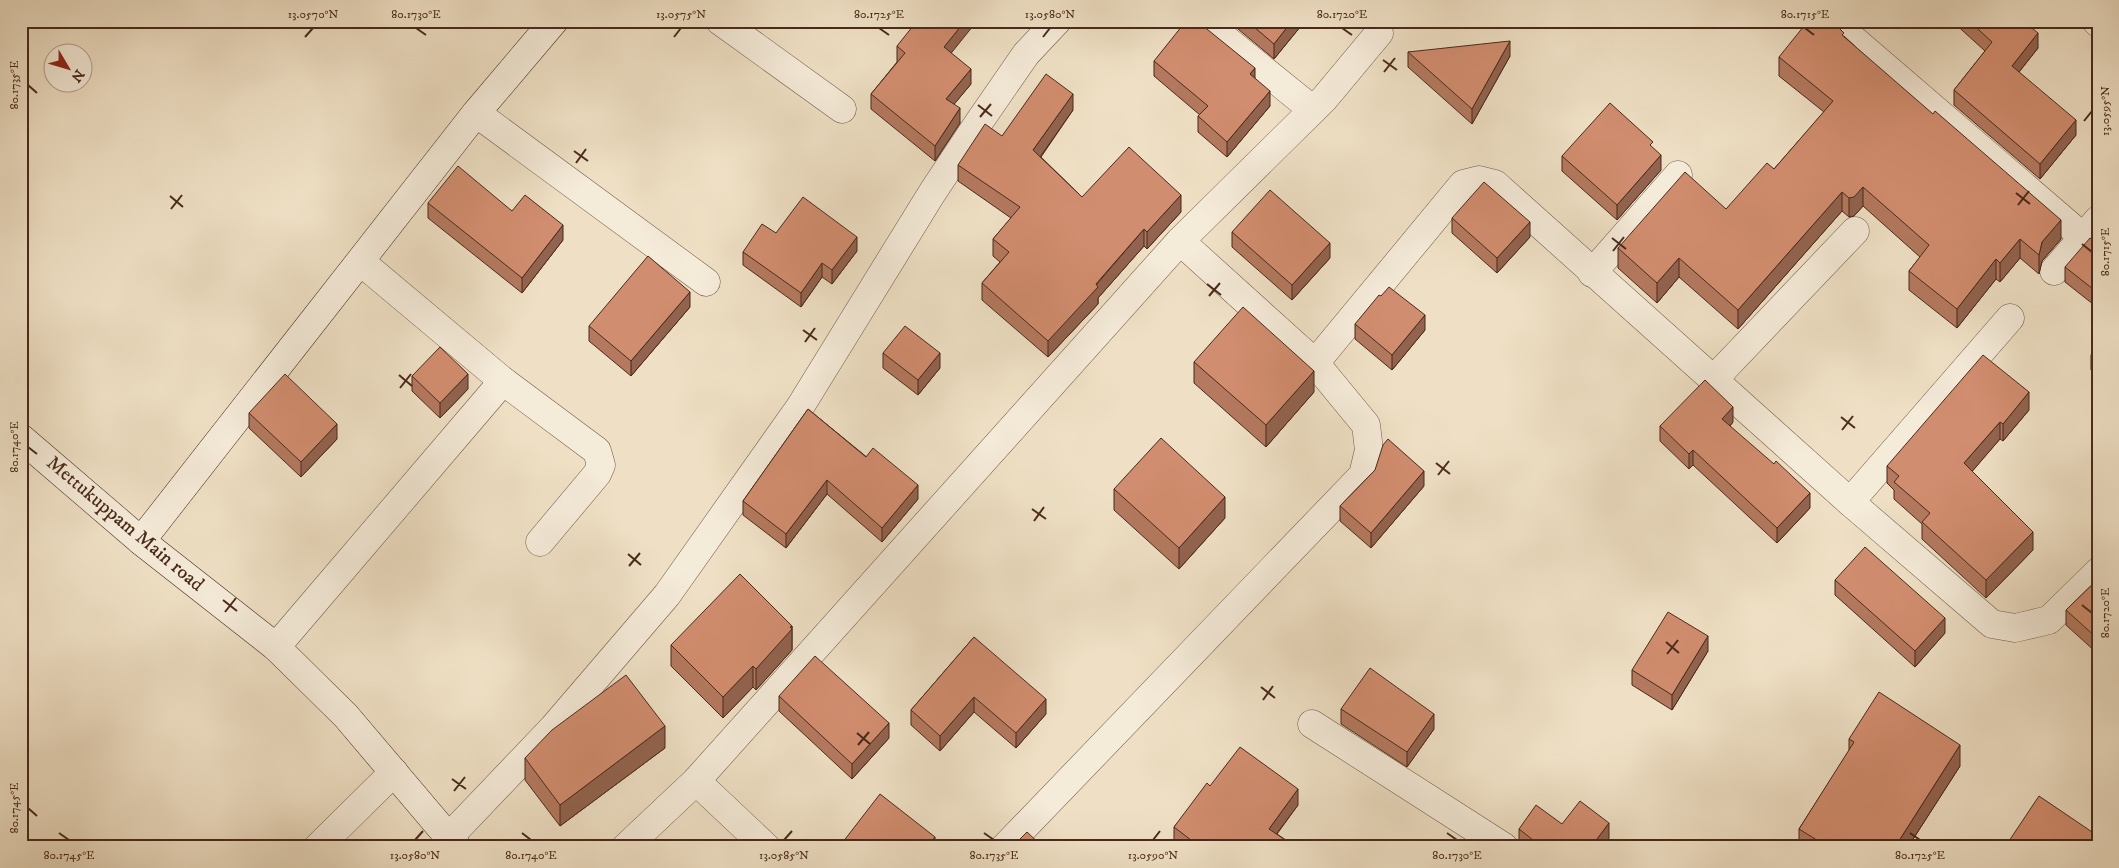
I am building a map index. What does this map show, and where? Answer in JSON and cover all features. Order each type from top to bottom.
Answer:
[{"type":"street","points":[[141,541],[476,113],[554,21]]},
{"type":"street","points":[[720,21],[842,109]]},
{"type":"street","points":[[453,842],[667,595],[800,407],[932,193],[979,122],[1026,54],[1056,21]]},
{"type":"street","points":[[1203,21],[1313,110]]},
{"type":"street","points":[[1832,21],[2090,229],[2054,270]]},
{"type":"street","points":[[626,847],[696,781],[1180,241],[1313,110],[1379,33]]},
{"type":"street","points":[[476,113],[706,282]]},
{"type":"street","points":[[1592,273],[1678,175]]},
{"type":"street","points":[[1314,363],[1463,184],[1479,180],[1495,184],[1592,273],[1850,502],[1992,624],[2015,628],[2049,620],[2098,572]]},
{"type":"street","points":[[1713,380],[1855,231]]},
{"type":"street","points":[[1005,847],[1363,475],[1370,450],[1366,426],[1314,363],[1180,241]]},
{"type":"street","points":[[361,262],[503,381],[597,451],[602,465],[540,542]]},
{"type":"street","points":[[1850,502],[2010,318]]},
{"type":"street","points":[[276,647],[503,381]]},
{"type":"street","name":"Mettukuppam Main road","points":[[21,438],[141,541],[276,647],[346,716],[453,842]]},
{"type":"street","points":[[1312,724],[1504,847]]},
{"type":"street","points":[[318,847],[394,772]]},
{"type":"street","points":[[696,781],[766,847]]},
{"type":"building","points":[[917,21],[965,21],[944,47],[971,69],[946,99],[960,108],[935,146],[871,94],[905,53],[897,46]]},
{"type":"building","points":[[1186,21],[1197,21],[1255,68],[1250,74],[1270,91],[1227,142],[1198,116],[1208,106],[1154,61]]},
{"type":"building","points":[[1247,21],[1292,21],[1274,44]]},
{"type":"building","points":[[1808,21],[1832,21],[1844,33],[1842,35],[1933,114],[1935,111],[2061,220],[2042,242],[2039,255],[2020,239],[2000,263],[1996,259],[1957,309],[1909,271],[1929,245],[1863,187],[1854,197],[1849,198],[1842,192],[1738,310],[1679,258],[1657,283],[1618,248],[1685,172],[1726,209],[1767,163],[1774,169],[1833,101],[1779,57]]},
{"type":"building","points":[[1969,21],[2023,21],[2038,33],[2012,66],[2076,120],[2040,164],[1954,90],[1992,42]]},
{"type":"building","points":[[1510,41],[1472,109],[1408,52]]},
{"type":"building","points":[[1046,74],[1073,94],[1033,150],[1082,197],[1129,147],[1181,195],[1147,232],[1144,229],[1096,284],[1098,287],[1048,341],[982,283],[1009,252],[993,239],[1020,207],[958,165],[985,124],[1002,136]]},
{"type":"building","points":[[2098,98],[2098,109],[2092,105]]},
{"type":"building","points":[[1610,103],[1653,142],[1650,145],[1661,155],[1617,205],[1562,156]]},
{"type":"building","points":[[458,166],[512,211],[525,195],[563,225],[522,278],[428,203]]},
{"type":"building","points":[[1484,182],[1530,222],[1497,258],[1452,218]]},
{"type":"building","points":[[1270,190],[1330,243],[1292,285],[1232,232]]},
{"type":"building","points":[[803,197],[857,237],[832,270],[822,263],[801,293],[743,252],[762,224],[776,233]]},
{"type":"building","points":[[2090,238],[2098,244],[2098,293],[2065,267]]},
{"type":"building","points":[[648,256],[690,292],[631,361],[589,326]]},
{"type":"building","points":[[1389,287],[1425,315],[1392,355],[1355,324],[1379,295],[1381,296]]},
{"type":"building","points":[[1243,307],[1314,371],[1266,425],[1194,362]]},
{"type":"building","points":[[905,326],[940,353],[918,380],[883,353]]},
{"type":"building","points":[[2098,346],[2098,360],[2091,355]]},
{"type":"building","points":[[440,347],[468,374],[440,403],[412,376]]},
{"type":"building","points":[[1983,355],[2029,392],[2003,424],[2000,422],[1964,463],[2033,532],[1986,580],[1922,522],[1930,513],[1894,482],[1899,476],[1887,466]]},
{"type":"building","points":[[285,374],[337,424],[301,462],[249,413]]},
{"type":"building","points":[[1705,380],[1733,407],[1722,419],[1774,464],[1776,461],[1810,493],[1777,528],[1693,450],[1689,454],[1660,426]]},
{"type":"building","points":[[808,409],[866,457],[873,448],[918,485],[882,528],[827,480],[786,534],[743,501]]},
{"type":"building","points":[[1161,438],[1225,497],[1179,548],[1114,489]]},
{"type":"building","points":[[1388,439],[1424,471],[1371,533],[1340,506],[1375,470],[1383,445]]},
{"type":"building","points":[[1865,547],[1945,618],[1915,651],[1835,580]]},
{"type":"building","points":[[740,574],[792,626],[790,627],[792,629],[756,669],[753,666],[723,697],[671,645]]},
{"type":"building","points":[[2098,579],[2098,639],[2066,610]]},
{"type":"building","points":[[1668,612],[1708,636],[1672,695],[1632,670]]},
{"type":"building","points":[[974,637],[1046,699],[1016,733],[974,697],[940,736],[911,710]]},
{"type":"building","points":[[815,656],[889,723],[852,764],[779,696]]},
{"type":"building","points":[[1370,668],[1434,714],[1407,752],[1341,709]]},
{"type":"building","points":[[626,675],[665,726],[560,805],[525,758],[552,730]]},
{"type":"building","points":[[1879,692],[1960,745],[1895,847],[1828,847],[1799,829],[1854,742],[1849,739]]},
{"type":"building","points":[[1240,747],[1298,789],[1269,829],[1296,847],[1200,847],[1174,827],[1207,783],[1210,786]]},
{"type":"building","points":[[880,794],[935,837],[927,847],[894,847],[892,845],[890,847],[839,847]]},
{"type":"building","points":[[2039,796],[2098,836],[2098,847],[2005,847]]},
{"type":"building","points":[[1580,801],[1609,823],[1591,847],[1542,847],[1519,829],[1536,805],[1562,824]]},
{"type":"building","points":[[1027,832],[1043,847],[1004,847],[1016,843]]}]
